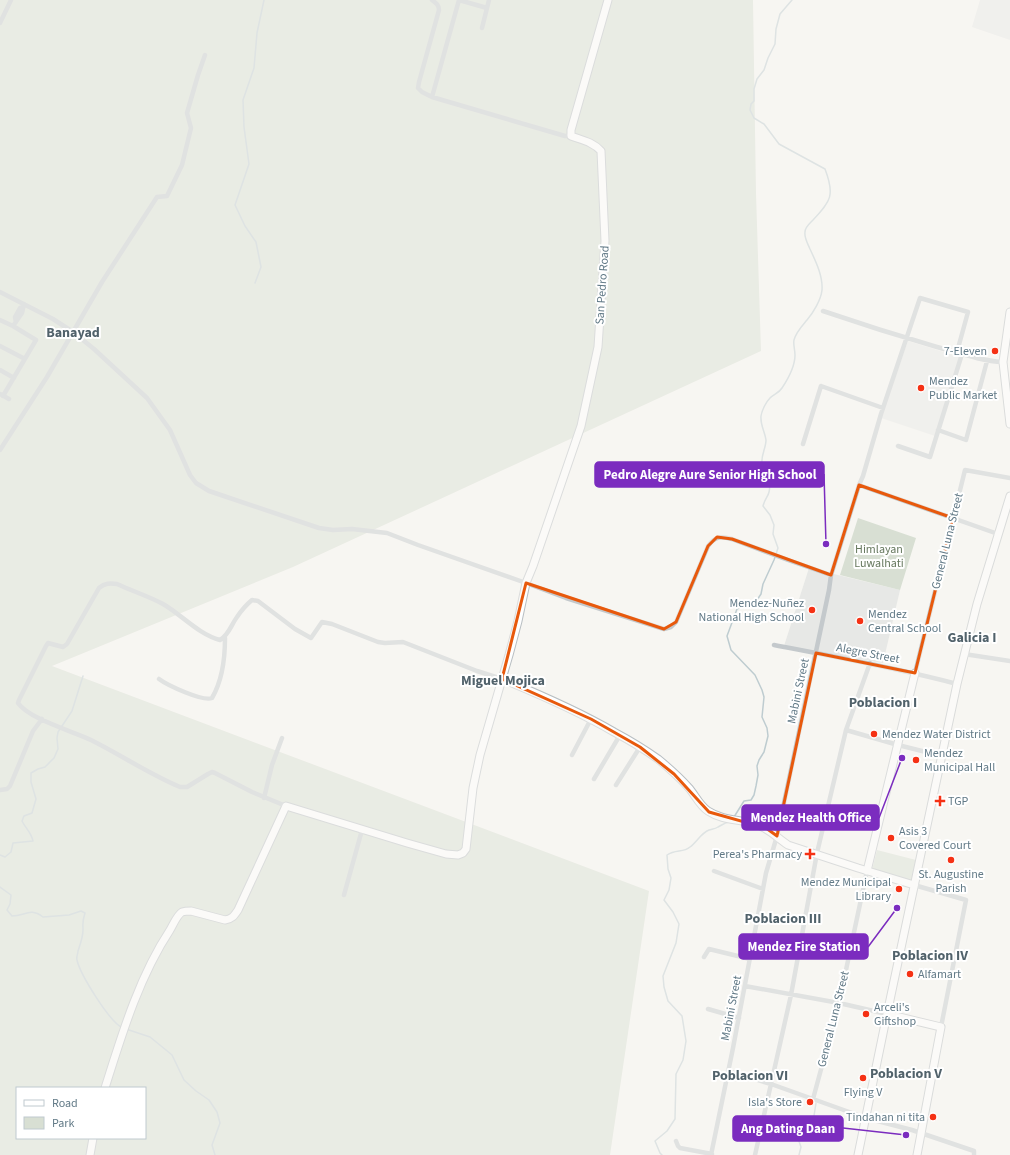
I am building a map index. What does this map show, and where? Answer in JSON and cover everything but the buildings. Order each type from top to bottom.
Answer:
[{"type":"street","points":[[0,23],[11,0]]},
{"type":"street","points":[[432,0],[439,6],[418,88],[422,92],[432,97],[565,136],[571,136],[571,130],[579,98],[608,0]]},
{"type":"street","points":[[432,97],[459,0],[487,8]]},
{"type":"street","points":[[482,28],[490,0]]},
{"type":"street","points":[[0,450],[47,377],[102,282],[157,197],[167,196],[182,165],[192,128],[187,113],[205,55]]},
{"type":"street","name":"San Pedro Road","points":[[526,583],[581,426],[598,347],[605,241],[601,151],[589,142],[571,136]]},
{"type":"street","points":[[0,292],[53,319],[73,332],[94,349],[147,398],[170,430],[190,475],[196,484],[209,491],[319,528],[334,530],[352,529],[386,533],[591,606],[664,629],[671,627],[676,622],[708,546],[717,537],[732,539],[831,575]]},
{"type":"street","name":"Mabini Street","points":[[712,1154],[766,873],[778,836],[831,575],[881,414],[920,298],[968,312],[959,353]]},
{"type":"street","points":[[14,324],[22,313],[24,305]]},
{"type":"street","points":[[823,311],[907,339],[987,361],[1003,362]]},
{"type":"street","points":[[1010,312],[1009,329],[1003,362],[1010,424]]},
{"type":"street","points":[[0,320],[14,324],[36,339],[36,342],[2,395],[9,399]]},
{"type":"street","points":[[0,346],[25,359]]},
{"type":"street","points":[[898,446],[930,457],[959,353]]},
{"type":"street","points":[[938,430],[966,440],[987,361]]},
{"type":"street","points":[[0,370],[14,378]]},
{"type":"street","points":[[802,444],[821,386],[883,408]]},
{"type":"street","name":"General Luna Street","points":[[813,1099],[839,1003],[867,871],[965,470],[1010,478]]},
{"type":"street","points":[[859,485],[998,534]]},
{"type":"street","points":[[858,1155],[957,684],[977,604],[1010,496]]},
{"type":"street","points":[[224,638],[220,640],[214,639],[195,628],[162,604],[149,598],[117,584],[104,584],[99,588],[67,644],[63,647],[48,644],[46,646],[18,703],[21,708],[42,720],[90,740],[180,787],[187,787],[212,772],[264,798],[286,806],[446,854],[458,855],[463,853],[466,849],[473,788],[480,755],[518,621],[526,583]]},
{"type":"street","points":[[158,679],[175,688],[206,699],[212,698],[222,670],[225,650],[224,638],[248,603],[252,600],[258,601],[295,629],[311,638],[322,622],[332,624],[378,642],[403,642],[502,679],[545,697],[592,719],[640,747],[658,760],[679,779],[709,812],[726,818],[757,824],[766,828],[788,844],[867,871],[966,900],[916,1155]]},
{"type":"street","name":"Alegre Street","points":[[774,645],[870,663],[957,684]]},
{"type":"street","points":[[964,654],[1010,661]]},
{"type":"street","points":[[755,1155],[791,995],[817,853],[846,730],[870,663]]},
{"type":"street","points":[[572,755],[592,719]]},
{"type":"street","points":[[0,790],[7,789],[10,786],[30,736],[42,720]]},
{"type":"street","points":[[846,730],[942,756]]},
{"type":"street","points":[[594,779],[620,735]]},
{"type":"street","points":[[264,798],[272,765],[282,738]]},
{"type":"street","points":[[616,784],[640,747]]},
{"type":"street","points":[[106,1087],[123,1030],[162,941],[181,913],[191,911],[225,920],[231,919],[234,916],[286,806]]},
{"type":"street","points":[[344,895],[362,830]]},
{"type":"street","points":[[714,871],[763,890]]},
{"type":"street","points":[[704,957],[709,949],[750,959]]},
{"type":"street","points":[[745,986],[839,1003],[940,1027]]},
{"type":"street","points":[[708,1009],[739,1018]]},
{"type":"street","points":[[728,1071],[771,1084],[866,1118],[921,1133],[974,1153]]},
{"type":"street","points":[[90,1155],[93,1139]]},
{"type":"street","points":[[676,1141],[680,1148],[712,1154]]},
{"type":"highlighted area","points":[[859,485],[953,518],[915,673],[816,653],[777,836],[766,828],[709,812],[674,774],[640,747],[591,719],[502,679],[526,583],[664,629],[676,622],[708,546],[717,537],[732,539],[831,575]]},
{"type":"shaded area","points":[[980,0],[1010,0],[1010,40],[972,27]]},
{"type":"shaded area","name":"Mendez Public Market","points":[[908,341],[960,357],[935,436],[881,418]]},
{"type":"shaded area","name":"Mendez Central School","points":[[809,568],[900,590],[883,663],[784,646]]},
{"type":"green space","points":[[0,0],[753,0],[756,193],[761,351],[293,567],[52,666],[649,891],[610,1155],[0,1155]]},
{"type":"green space","name":"Himlayan Luwalhati","points":[[858,518],[916,538],[900,590],[840,575]]},
{"type":"green space","points":[[877,850],[916,860],[911,880],[872,870]]},
{"type":"waterway","points":[[255,283],[261,267],[256,242],[245,226],[235,205],[249,164],[244,127],[243,100],[254,68],[257,33],[264,0]]},
{"type":"waterway","points":[[734,817],[744,801],[751,800],[754,795],[758,775],[757,766],[764,752],[768,736],[767,728],[762,717],[764,697],[762,690],[755,675],[731,650],[727,636],[737,609],[757,600],[761,594],[763,584],[778,548],[773,534],[774,525],[770,515],[763,506],[769,494],[770,488],[762,463],[766,440],[761,422],[761,416],[767,402],[781,390],[789,377],[795,359],[795,337],[799,329],[814,310],[820,298],[822,290],[820,274],[806,241],[805,232],[808,226],[824,208],[830,197],[830,185],[825,169],[779,144],[764,124],[754,118],[750,110],[751,104],[754,101],[754,89],[757,79],[764,70],[775,44],[776,29],[780,14],[792,0]]},
{"type":"waterway","points":[[0,855],[5,857],[11,852],[13,843],[33,841],[30,833],[22,821],[24,816],[32,813],[36,799],[31,782],[31,773],[45,767],[54,758],[58,749],[58,732],[72,711],[83,676]]},
{"type":"waterway","points":[[662,1155],[655,1141],[667,1131],[675,1119],[676,1074],[683,1060],[686,1041],[682,1016],[668,1001],[664,987],[663,976],[676,943],[679,924],[673,912],[664,900],[669,890],[671,878],[668,869],[667,855],[687,849],[706,831],[729,822]]},
{"type":"waterway","points":[[0,887],[11,895],[10,904],[7,910],[12,916],[31,912],[43,917],[69,915],[81,911],[85,913],[77,958],[79,967],[96,997],[117,1024],[123,1028]]},
{"type":"waterway","points":[[126,1029],[150,1037],[172,1055],[184,1080],[209,1100],[217,1112],[220,1123],[212,1145],[215,1155]]},
{"type":"waterway","points":[[799,1155],[801,1147],[796,1133],[811,1135],[816,1103]]},
{"type":"place","name":"7-Eleven","points":[[995,351]]},
{"type":"place","name":"Mendez Public Market","points":[[921,388]]},
{"type":"place","name":"Pedro Alegre Aure Senior High School","points":[[826,544]]},
{"type":"place","name":"Mendez-Nuñez National High School","points":[[812,610]]},
{"type":"place","name":"Mendez Central School","points":[[860,621]]},
{"type":"place","name":"Mendez Water District","points":[[874,734]]},
{"type":"place","name":"Mendez Health Office","points":[[902,758]]},
{"type":"place","name":"Mendez Municipal Hall","points":[[916,760]]},
{"type":"place","name":"TGP","points":[[940,801]]},
{"type":"place","name":"Asis 3 Covered Court","points":[[891,838]]},
{"type":"place","name":"Perea's Pharmacy","points":[[810,854]]},
{"type":"place","name":"St. Augustine Parish","points":[[951,860]]},
{"type":"place","name":"Mendez Municipal Library","points":[[899,889]]},
{"type":"place","name":"Mendez Fire Station","points":[[897,908]]},
{"type":"place","name":"Alfamart","points":[[910,974]]},
{"type":"place","name":"Arceli's Giftshop","points":[[866,1014]]},
{"type":"place","name":"Flying V","points":[[863,1078]]},
{"type":"place","name":"Isla's Store","points":[[810,1102]]},
{"type":"place","name":"Tindahan ni tita","points":[[933,1117]]},
{"type":"place","name":"Ang Dating Daan","points":[[906,1135]]},
{"type":"district","name":"Banayad","points":[[73,332]]},
{"type":"district","name":"Galicia I","points":[[972,637]]},
{"type":"district","name":"Miguel Mojica","points":[[503,680]]},
{"type":"district","name":"Poblacion I","points":[[883,702]]},
{"type":"district","name":"Poblacion III","points":[[783,918]]},
{"type":"district","name":"Poblacion IV","points":[[930,955]]},
{"type":"district","name":"Poblacion V","points":[[906,1073]]},
{"type":"district","name":"Poblacion VI","points":[[750,1075]]}]
